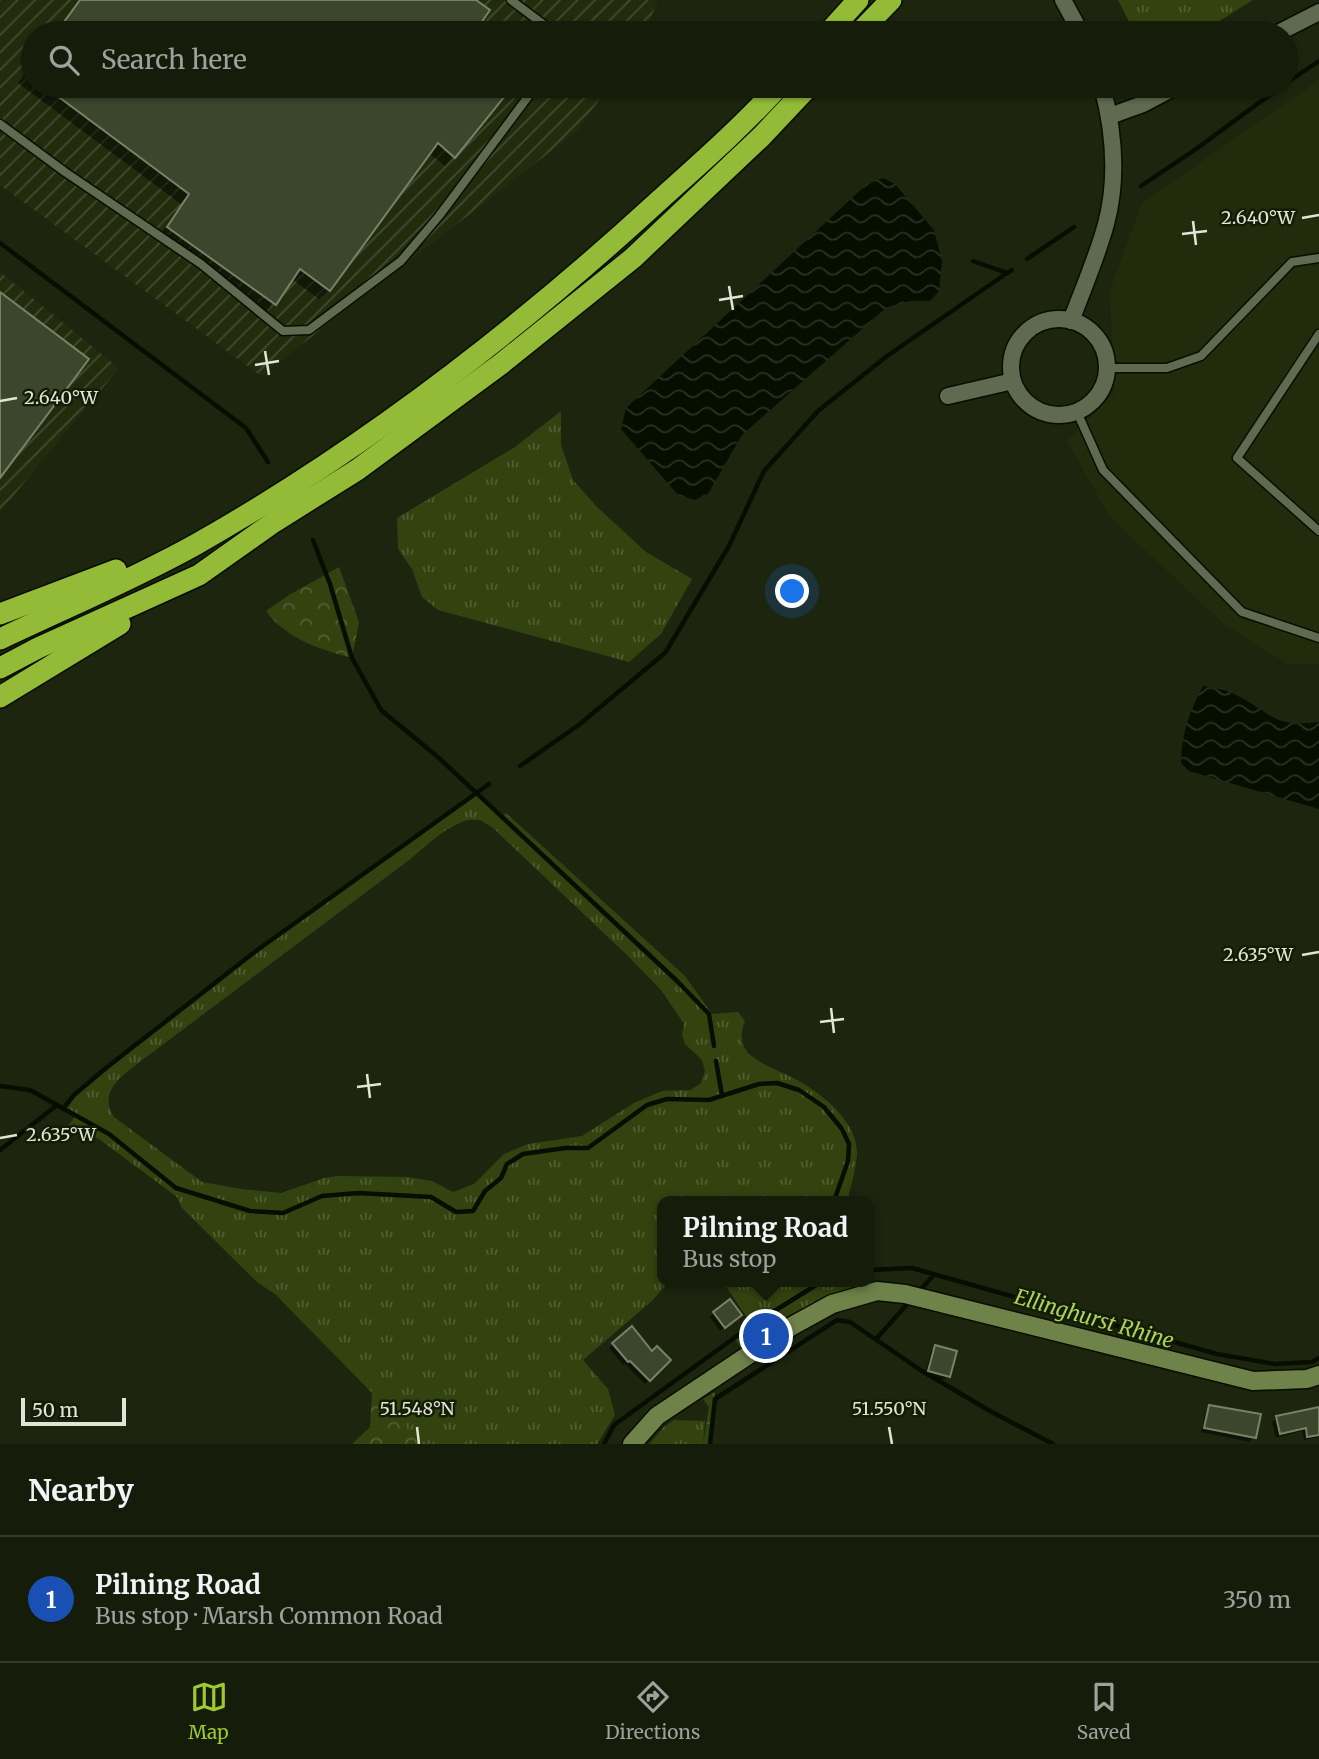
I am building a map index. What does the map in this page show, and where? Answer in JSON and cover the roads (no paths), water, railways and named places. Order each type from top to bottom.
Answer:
[{"type":"highway","points":[[839,21],[858,0]]},
{"type":"highway","points":[[871,21],[891,0]]},
{"type":"highway","points":[[0,639],[192,547],[346,452],[489,346],[620,237],[751,117],[768,98]]},
{"type":"highway","points":[[0,697],[199,575],[274,522],[357,470],[501,364],[633,258],[761,137],[798,98]]},
{"type":"highway","points":[[0,614],[112,572],[248,514]]},
{"type":"highway","points":[[0,668],[199,575]]},
{"type":"main road","points":[[632,1444],[657,1416],[792,1326],[832,1304],[877,1291],[926,1298],[1253,1381],[1307,1379],[1319,1375]]},
{"type":"street","points":[[1063,0],[1075,21]]},
{"type":"street","points":[[1298,22],[1319,10],[1315,0]]},
{"type":"street","points":[[1071,321],[1106,223],[1114,168],[1110,116],[1105,98]]},
{"type":"street","points":[[1110,116],[1154,98]]},
{"type":"street","points":[[1057,319],[1071,321],[1097,338],[1104,352],[1107,368],[1104,381],[1098,394],[1077,412],[1046,414],[1031,407],[1020,396],[1010,367],[1013,353],[1019,339],[1042,322],[1057,319]]},
{"type":"street","points":[[948,396],[1013,382]]},
{"type":"lane","points":[[511,0],[539,21]]},
{"type":"lane","points":[[0,124],[65,172],[201,264],[283,331],[309,330],[401,261],[439,216],[527,98]]},
{"type":"lane","points":[[1107,368],[1167,368],[1201,356],[1292,262],[1319,258]]},
{"type":"lane","points":[[1319,334],[1237,458],[1319,531]]},
{"type":"lane","points":[[1077,412],[1103,470],[1242,612],[1319,638]]},
{"type":"water","points":[[883,178],[895,184],[934,230],[942,261],[939,291],[930,301],[911,301],[887,307],[742,435],[708,494],[695,500],[678,495],[621,429],[626,408],[867,184]]},
{"type":"water","points":[[1203,686],[1232,693],[1281,721],[1319,722],[1319,809],[1189,771],[1181,763],[1187,723]]},
{"type":"waterway","points":[[1298,75],[1319,61]]},
{"type":"waterway","points":[[1141,186],[1266,98]]},
{"type":"waterway","points":[[1027,259],[1074,227]]},
{"type":"waterway","points":[[0,243],[246,428],[268,462]]},
{"type":"waterway","points":[[973,261],[1007,273],[1012,270]]},
{"type":"waterway","points":[[520,766],[580,724],[665,653],[729,546],[764,471],[818,411],[887,356],[1007,273]]},
{"type":"waterway","points":[[313,540],[330,584],[352,658],[381,710],[439,758],[677,981],[709,1014],[714,1046]]},
{"type":"waterway","points":[[63,1109],[74,1095],[106,1068],[256,951],[489,784]]},
{"type":"waterway","points":[[716,1061],[722,1095]]},
{"type":"waterway","points":[[0,1086],[30,1090],[109,1134],[176,1188],[250,1211],[283,1213],[322,1196],[358,1193],[431,1197],[456,1212],[473,1211],[485,1191],[501,1178],[507,1164],[523,1154],[565,1148],[588,1148],[647,1105],[667,1099],[709,1100],[759,1084],[777,1083],[799,1090],[824,1107],[842,1129],[849,1144],[848,1161],[836,1196]]},
{"type":"waterway","points":[[0,1150],[57,1105]]},
{"type":"waterway","name":"Ellinghurst Rhine","points":[[874,1270],[912,1268],[1217,1354],[1275,1364],[1312,1362],[1319,1358]]},
{"type":"waterway","points":[[919,1291],[934,1275]]},
{"type":"waterway","name":"Ellinghurst Rhine","points":[[604,1444],[614,1425],[752,1325],[813,1287]]},
{"type":"waterway","points":[[876,1339],[911,1300]]},
{"type":"waterway","points":[[710,1444],[715,1399],[837,1320],[850,1322],[922,1371],[1053,1444]]},
{"type":"place","name":"Pilning Road","points":[[766,1336]]}]
